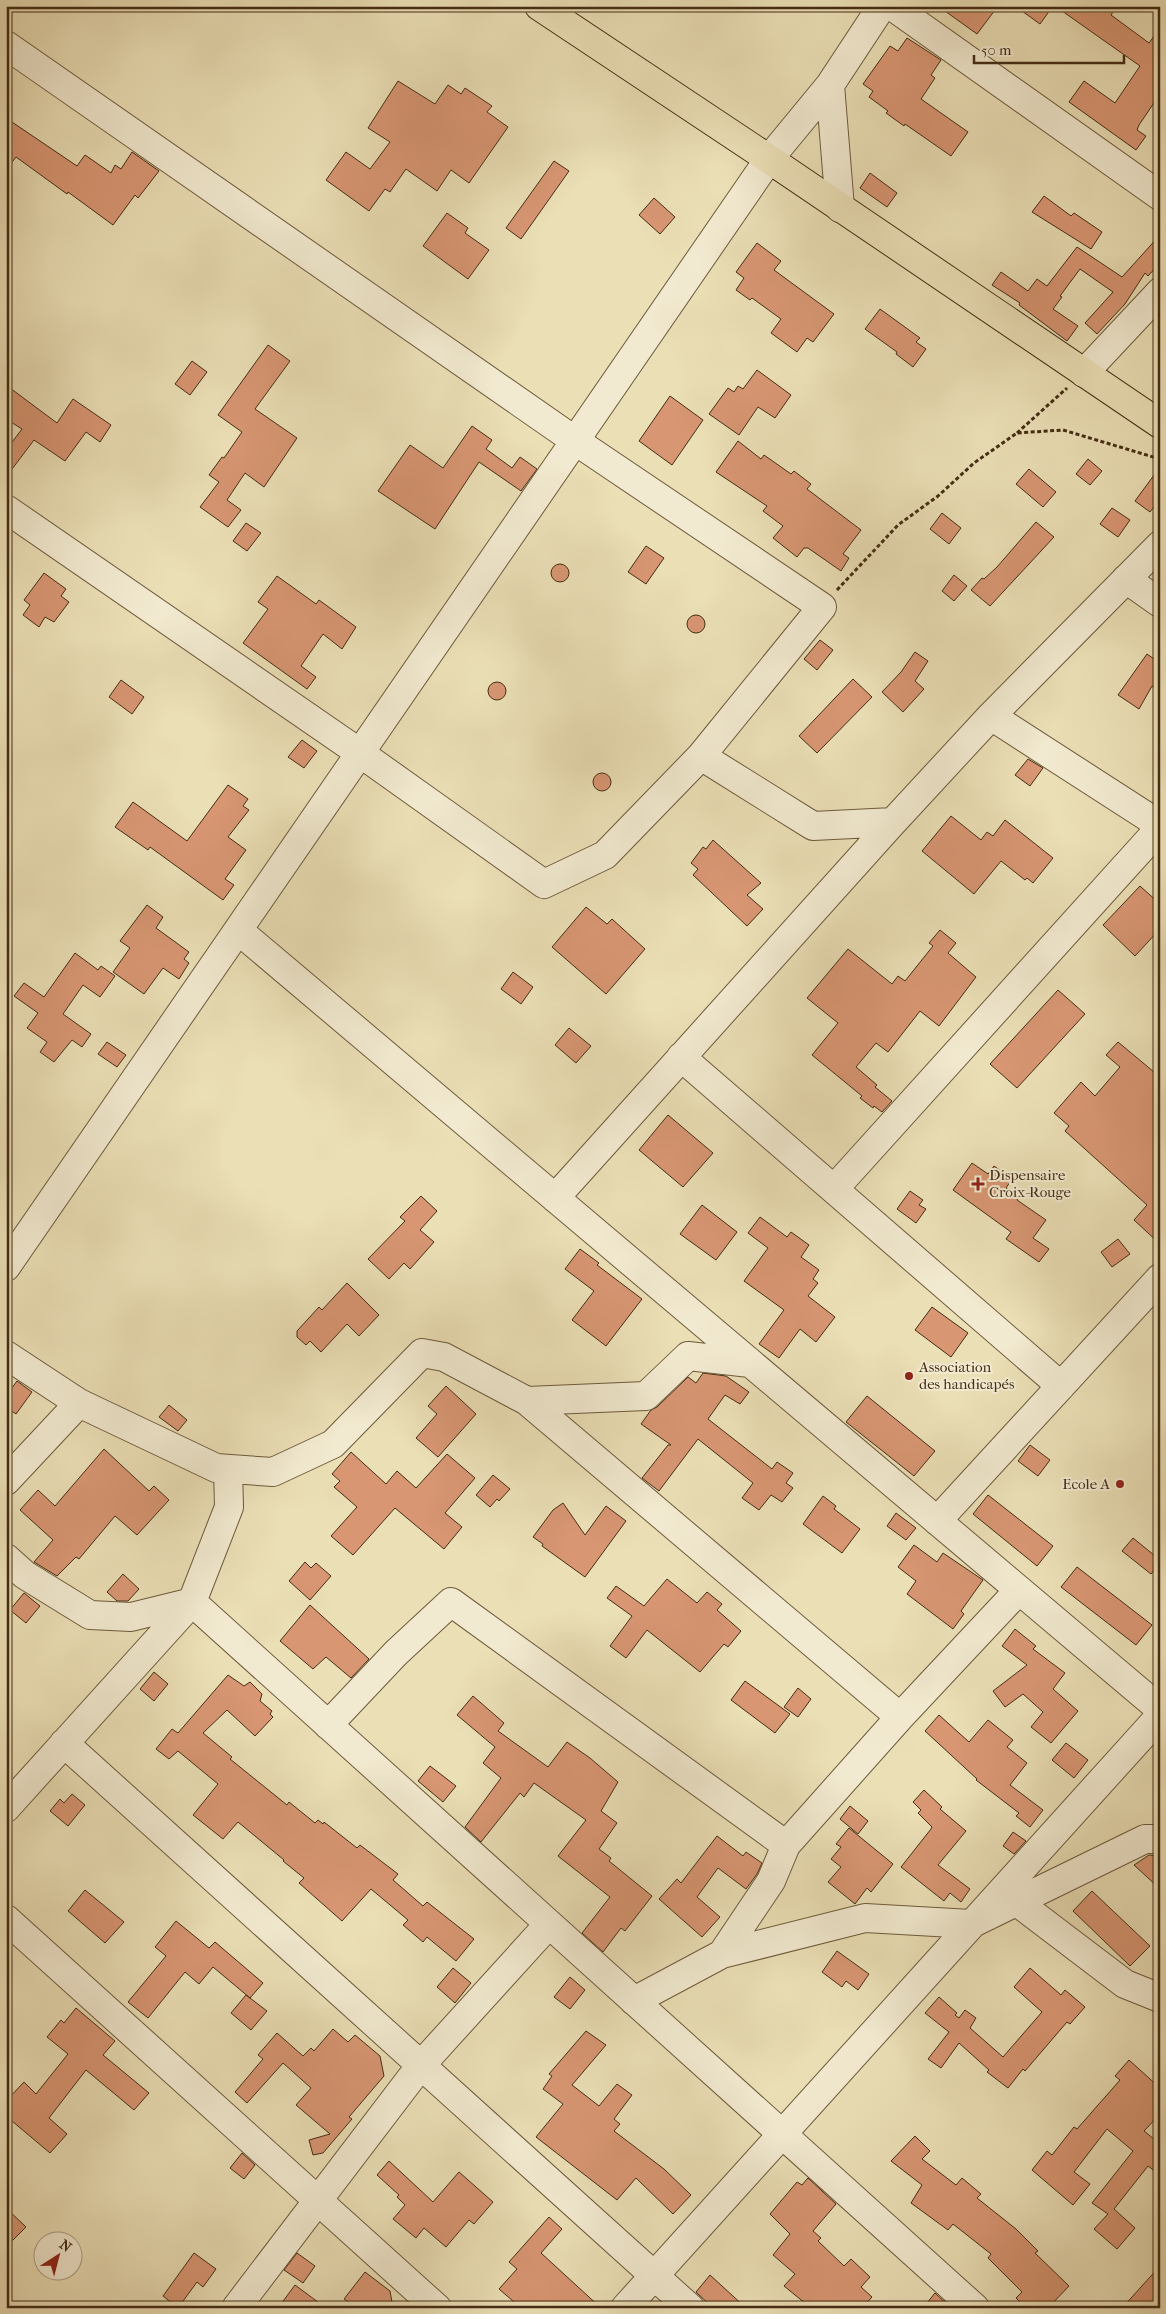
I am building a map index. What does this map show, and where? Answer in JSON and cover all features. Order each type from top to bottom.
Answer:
[{"type":"main road","points":[[539,6],[769,159],[1160,424]]},
{"type":"street","points":[[6,1267],[769,159],[830,85],[882,6]]},
{"type":"street","points":[[892,6],[1160,196]]},
{"type":"street","points":[[6,46],[574,440],[822,607],[701,756],[604,855],[544,884],[360,753],[6,509]]},
{"type":"street","points":[[830,85],[840,208]]},
{"type":"street","points":[[1084,373],[1160,292]]},
{"type":"street","points":[[555,1198],[893,822],[991,716],[1160,544]]},
{"type":"street","points":[[1126,579],[1160,603]]},
{"type":"street","points":[[834,1189],[1160,827],[991,716]]},
{"type":"street","points":[[701,756],[813,826],[893,822]]},
{"type":"street","points":[[238,930],[1160,1709]]},
{"type":"street","points":[[681,1057],[1061,1386]]},
{"type":"street","points":[[937,1521],[1160,1278]]},
{"type":"street","points":[[6,1355],[79,1403],[216,1468],[273,1472],[333,1444],[422,1353],[444,1357],[527,1401],[900,1717]]},
{"type":"street","points":[[527,1401],[646,1396],[688,1356],[750,1363]]},
{"type":"street","points":[[6,1481],[79,1403]]},
{"type":"street","points":[[6,1808],[192,1602],[229,1507],[228,1469]]},
{"type":"street","points":[[6,1558],[25,1575],[90,1615],[131,1617],[192,1602]]},
{"type":"street","points":[[722,1954],[771,1881],[786,1845],[900,1717],[1019,1590]]},
{"type":"street","points":[[192,1602],[975,2308]]},
{"type":"street","points":[[328,1725],[396,1653],[451,1602],[786,1845]]},
{"type":"street","points":[[624,2308],[1160,1716]]},
{"type":"street","points":[[64,1743],[690,2308]]},
{"type":"street","points":[[634,2001],[722,1954],[865,1918],[971,1924],[1145,1839],[1160,1839]]},
{"type":"street","points":[[1017,1902],[1125,1984],[1160,1998]]},
{"type":"street","points":[[6,1919],[318,2200],[430,2305]]},
{"type":"street","points":[[236,2308],[421,2065],[549,1924]]},
{"type":"path","points":[[822,607],[898,525],[938,496],[974,463],[1017,433],[1084,373]]},
{"type":"path","points":[[1017,433],[1063,430],[1160,459]]},
{"type":"building","points":[[938,6],[998,6],[977,34]]},
{"type":"building","points":[[1015,6],[1053,6],[1040,24]]},
{"type":"building","points":[[1055,6],[1117,6],[1111,15],[1149,43],[1160,28],[1160,94],[1139,125],[1137,130],[1146,136],[1136,150],[1069,102],[1084,81],[1115,103],[1140,66]]},
{"type":"building","points":[[907,38],[941,60],[931,75],[935,78],[921,99],[968,132],[951,156],[886,113],[888,111],[869,97],[873,91],[863,84],[890,46],[898,51]]},
{"type":"building","points":[[398,81],[435,104],[448,85],[461,94],[465,88],[492,106],[487,112],[508,127],[469,183],[451,170],[437,191],[406,169],[390,192],[385,189],[369,211],[326,180],[346,152],[370,169],[390,142],[368,128]]},
{"type":"building","points":[[6,118],[77,166],[85,155],[111,173],[115,165],[121,169],[132,152],[159,171],[138,198],[135,195],[113,225],[16,157],[6,170]]},
{"type":"building","points":[[554,161],[569,171],[521,239],[506,228]]},
{"type":"building","points":[[870,173],[897,193],[887,207],[860,188]]},
{"type":"building","points":[[1044,196],[1071,216],[1074,213],[1102,232],[1091,249],[1032,212]]},
{"type":"building","points":[[654,198],[675,217],[660,234],[639,215]]},
{"type":"building","points":[[447,213],[468,228],[465,233],[489,250],[468,279],[423,246]]},
{"type":"building","points":[[1160,235],[1160,263],[1148,276],[1145,273],[1125,304],[1097,334],[1085,323],[1113,292],[1080,269],[1053,309],[1078,326],[1067,341],[1019,305],[1020,303],[992,285],[1001,272],[1028,291],[1037,279],[1047,286],[1077,247],[1122,277]]},
{"type":"building","points":[[757,243],[781,261],[774,270],[834,314],[813,342],[807,338],[797,352],[771,333],[781,319],[752,298],[750,300],[736,290],[744,278],[736,272]]},
{"type":"building","points":[[880,309],[920,338],[916,342],[926,349],[913,367],[896,354],[897,352],[865,329]]},
{"type":"building","points":[[268,345],[290,361],[255,409],[297,438],[264,487],[245,473],[227,500],[241,510],[228,527],[200,507],[219,482],[209,475],[222,457],[224,458],[242,432],[218,415]]},
{"type":"building","points":[[192,361],[207,372],[190,395],[175,384]]},
{"type":"building","points":[[757,370],[791,395],[775,418],[758,407],[739,435],[709,414],[728,388],[734,392],[738,386],[743,389]]},
{"type":"building","points":[[6,385],[57,423],[73,399],[111,425],[100,442],[86,432],[65,461],[34,440],[6,477],[6,450],[22,429],[6,419]]},
{"type":"building","points":[[670,396],[703,420],[672,465],[639,441]]},
{"type":"building","points":[[472,426],[492,440],[486,449],[512,468],[520,457],[537,469],[521,491],[479,462],[435,529],[378,491],[410,445],[443,468]]},
{"type":"building","points":[[738,441],[761,459],[764,455],[791,474],[794,471],[811,484],[807,489],[861,530],[843,554],[849,558],[841,571],[808,548],[804,548],[797,557],[773,538],[783,526],[763,511],[767,506],[716,472]]},
{"type":"building","points":[[1088,459],[1102,471],[1090,485],[1076,474]]},
{"type":"building","points":[[1160,467],[1160,499],[1150,512],[1135,501]]},
{"type":"building","points":[[1029,469],[1056,492],[1043,507],[1016,484]]},
{"type":"building","points":[[1112,508],[1130,520],[1118,537],[1100,524]]},
{"type":"building","points":[[942,513],[961,528],[949,544],[930,529]]},
{"type":"building","points":[[1036,522],[1054,537],[990,606],[971,590],[982,578],[984,579],[997,567]]},
{"type":"building","points":[[246,523],[261,533],[247,551],[233,541]]},
{"type":"building","points":[[646,546],[664,558],[646,584],[628,572]]},
{"type":"building","points":[[556,564],[564,564],[569,569],[567,580],[556,582],[551,577],[551,569]]},
{"type":"building","points":[[44,573],[66,589],[61,596],[69,602],[54,622],[45,617],[39,627],[23,615],[30,605],[24,600]]},
{"type":"building","points":[[954,575],[967,586],[954,601],[942,591]]},
{"type":"building","points":[[277,576],[316,604],[319,600],[356,627],[342,649],[323,634],[301,666],[316,677],[307,689],[243,643],[268,609],[258,602]]},
{"type":"building","points":[[692,615],[700,615],[705,620],[703,631],[692,633],[687,628],[687,620]]},
{"type":"building","points":[[820,640],[833,650],[817,670],[804,659]]},
{"type":"building","points":[[915,652],[928,661],[915,681],[924,689],[903,712],[882,692],[901,672]]},
{"type":"building","points":[[1147,654],[1160,663],[1160,692],[1152,686],[1139,709],[1118,695]]},
{"type":"building","points":[[853,679],[872,697],[817,753],[799,736]]},
{"type":"building","points":[[121,680],[144,697],[132,714],[109,697]]},
{"type":"building","points":[[493,682],[501,682],[506,687],[504,698],[493,700],[488,695],[488,687]]},
{"type":"building","points":[[302,740],[317,751],[304,768],[288,757]]},
{"type":"building","points":[[1028,759],[1043,768],[1030,786],[1015,775]]},
{"type":"building","points":[[598,773],[606,773],[611,778],[609,789],[598,791],[593,786],[593,778]]},
{"type":"building","points":[[228,785],[248,799],[243,806],[249,810],[228,837],[246,850],[225,879],[234,885],[223,900],[150,847],[148,850],[115,827],[133,802],[187,841]]},
{"type":"building","points":[[951,816],[981,840],[987,832],[993,836],[1005,820],[1053,858],[1033,883],[1027,878],[1025,880],[1001,861],[974,894],[922,851]]},
{"type":"building","points":[[713,840],[761,883],[747,895],[763,909],[747,926],[693,875],[698,869],[691,863],[703,847],[706,849]]},
{"type":"building","points":[[1140,886],[1160,904],[1160,929],[1135,956],[1103,925]]},
{"type":"building","points":[[147,905],[163,917],[156,928],[189,952],[184,959],[189,963],[179,979],[163,968],[144,994],[113,972],[130,948],[120,941]]},
{"type":"building","points":[[586,907],[607,924],[612,919],[645,949],[606,994],[552,947]]},
{"type":"building","points":[[940,930],[956,943],[948,953],[976,977],[939,1026],[920,1011],[888,1052],[876,1043],[856,1067],[892,1101],[882,1112],[860,1098],[862,1096],[812,1055],[838,1023],[807,998],[848,949],[892,984],[898,976],[905,981],[933,946],[929,943]]},
{"type":"building","points":[[75,953],[98,970],[101,966],[115,976],[100,997],[83,985],[63,1014],[91,1034],[82,1047],[72,1040],[54,1062],[40,1052],[47,1042],[27,1028],[38,1013],[14,996],[24,983],[44,997]]},
{"type":"building","points":[[513,972],[533,987],[521,1004],[501,989]]},
{"type":"building","points":[[1058,990],[1085,1014],[1017,1088],[990,1064]]},
{"type":"building","points":[[569,1028],[591,1046],[576,1063],[555,1045]]},
{"type":"building","points":[[107,1042],[126,1055],[117,1067],[98,1054]]},
{"type":"building","points":[[1118,1042],[1160,1077],[1160,1244],[1134,1220],[1147,1205],[1065,1131],[1069,1126],[1054,1113],[1081,1082],[1095,1096],[1120,1067],[1106,1055]]},
{"type":"building","points":[[668,1115],[713,1153],[683,1187],[639,1150]]},
{"type":"building","points":[[972,1163],[988,1174],[994,1166],[1012,1179],[1006,1188],[1019,1197],[1017,1200],[1046,1220],[1033,1238],[1049,1249],[1039,1262],[1006,1239],[1011,1232],[953,1190]]},
{"type":"building","points":[[910,1191],[923,1200],[919,1205],[926,1209],[916,1223],[897,1209]]},
{"type":"building","points":[[421,1196],[437,1211],[420,1230],[434,1242],[410,1269],[404,1263],[389,1279],[368,1259],[405,1221],[400,1217]]},
{"type":"building","points":[[702,1205],[737,1232],[716,1260],[680,1234]]},
{"type":"building","points":[[760,1217],[787,1237],[791,1232],[809,1245],[801,1257],[819,1270],[813,1279],[818,1283],[808,1296],[835,1317],[816,1342],[800,1329],[779,1358],[759,1344],[784,1310],[744,1281],[768,1248],[748,1233]]},
{"type":"building","points":[[1118,1239],[1130,1254],[1112,1267],[1101,1252]]},
{"type":"building","points":[[580,1249],[599,1263],[597,1265],[642,1299],[606,1346],[572,1320],[594,1291],[565,1269]]},
{"type":"building","points":[[347,1283],[379,1315],[359,1336],[347,1324],[321,1352],[310,1341],[306,1345],[297,1337],[297,1331],[319,1307],[322,1310]]},
{"type":"building","points":[[932,1307],[968,1333],[951,1357],[915,1330]]},
{"type":"building","points":[[703,1373],[726,1376],[749,1392],[740,1404],[725,1395],[708,1419],[772,1469],[777,1462],[793,1473],[786,1483],[793,1488],[782,1502],[771,1495],[759,1510],[742,1498],[753,1483],[698,1439],[659,1491],[642,1478],[668,1445],[671,1445],[641,1424],[651,1410],[657,1407],[688,1377],[696,1383]]},
{"type":"building","points":[[17,1381],[32,1392],[16,1414],[6,1407],[6,1396]]},
{"type":"building","points":[[446,1386],[476,1414],[438,1457],[416,1438],[437,1414],[428,1406]]},
{"type":"building","points":[[867,1396],[935,1451],[914,1476],[846,1422]]},
{"type":"building","points":[[169,1405],[187,1420],[178,1431],[159,1417]]},
{"type":"building","points":[[1030,1445],[1050,1460],[1038,1476],[1018,1461]]},
{"type":"building","points":[[104,1449],[149,1491],[154,1486],[169,1500],[137,1535],[115,1516],[79,1559],[76,1557],[57,1576],[34,1562],[53,1540],[20,1510],[38,1490],[55,1506]]},
{"type":"building","points":[[351,1452],[386,1484],[397,1471],[416,1488],[447,1454],[475,1478],[445,1513],[462,1527],[444,1549],[395,1508],[353,1555],[331,1536],[357,1507],[334,1487],[340,1481],[332,1474]]},
{"type":"building","points":[[493,1475],[510,1489],[499,1501],[497,1499],[490,1507],[476,1495]]},
{"type":"building","points":[[988,1495],[1053,1546],[1037,1566],[973,1514]]},
{"type":"building","points":[[823,1496],[836,1506],[834,1509],[860,1529],[842,1553],[803,1524]]},
{"type":"building","points":[[563,1503],[585,1535],[606,1506],[626,1521],[585,1577],[542,1546],[543,1544],[533,1537],[553,1510]]},
{"type":"building","points":[[896,1513],[916,1528],[906,1540],[887,1526]]},
{"type":"building","points":[[1133,1538],[1160,1560],[1160,1564],[1151,1574],[1122,1551]]},
{"type":"building","points":[[914,1545],[937,1562],[943,1553],[983,1580],[961,1611],[964,1614],[953,1629],[907,1594],[916,1581],[898,1567]]},
{"type":"building","points":[[305,1562],[311,1568],[316,1563],[331,1576],[310,1600],[289,1581]]},
{"type":"building","points":[[1077,1567],[1152,1625],[1136,1645],[1061,1587]]},
{"type":"building","points":[[123,1574],[139,1589],[128,1601],[117,1601],[107,1592]]},
{"type":"building","points":[[667,1579],[697,1603],[707,1592],[722,1604],[717,1610],[741,1631],[728,1647],[724,1644],[700,1672],[647,1630],[626,1658],[610,1646],[632,1616],[607,1598],[616,1586],[644,1606]]},
{"type":"building","points":[[24,1593],[40,1606],[26,1623],[10,1610]]},
{"type":"building","points":[[310,1605],[369,1659],[351,1678],[326,1657],[313,1669],[280,1641]]},
{"type":"building","points":[[1015,1629],[1036,1646],[1033,1649],[1065,1673],[1053,1689],[1078,1711],[1051,1743],[1031,1727],[1043,1712],[1023,1694],[1005,1707],[993,1691],[1027,1665],[1002,1646]]},
{"type":"building","points":[[154,1672],[168,1684],[154,1701],[140,1689]]},
{"type":"building","points":[[228,1675],[244,1686],[250,1682],[262,1694],[260,1701],[272,1711],[270,1714],[273,1717],[255,1736],[227,1710],[203,1733],[232,1757],[230,1759],[287,1805],[289,1802],[315,1823],[318,1820],[323,1824],[324,1822],[357,1848],[360,1845],[398,1874],[393,1880],[423,1906],[427,1902],[474,1939],[456,1961],[427,1937],[423,1942],[403,1925],[408,1920],[371,1889],[342,1921],[299,1883],[304,1878],[238,1822],[223,1839],[193,1815],[218,1784],[178,1751],[169,1759],[156,1749],[172,1729],[178,1733]]},
{"type":"building","points":[[745,1681],[790,1714],[775,1733],[731,1700]]},
{"type":"building","points":[[798,1688],[811,1699],[798,1717],[784,1707]]},
{"type":"building","points":[[473,1696],[504,1723],[498,1731],[548,1767],[567,1742],[590,1758],[618,1782],[601,1811],[617,1823],[599,1849],[611,1858],[609,1861],[652,1896],[625,1931],[621,1928],[603,1952],[582,1933],[610,1897],[558,1856],[586,1820],[534,1783],[524,1797],[520,1793],[481,1842],[465,1827],[501,1778],[483,1763],[495,1747],[457,1715]]},
{"type":"building","points":[[939,1715],[969,1742],[988,1720],[1013,1740],[1007,1747],[1027,1763],[1010,1785],[1043,1810],[1030,1827],[1016,1816],[1019,1813],[976,1780],[925,1731]]},
{"type":"building","points":[[1066,1743],[1088,1760],[1074,1778],[1052,1760]]},
{"type":"building","points":[[430,1766],[456,1786],[443,1802],[418,1781]]},
{"type":"building","points":[[924,1790],[942,1807],[940,1809],[966,1831],[938,1865],[970,1889],[961,1902],[950,1893],[944,1901],[901,1867],[932,1827],[918,1813],[921,1810],[913,1802]]},
{"type":"building","points":[[72,1794],[85,1805],[68,1826],[50,1811],[60,1799],[64,1803]]},
{"type":"building","points":[[850,1806],[868,1821],[858,1834],[840,1819]]},
{"type":"building","points":[[849,1828],[893,1864],[871,1892],[867,1888],[855,1904],[828,1882],[841,1867],[831,1859],[841,1847],[836,1844]]},
{"type":"building","points":[[1013,1832],[1026,1841],[1014,1854],[1003,1846]]},
{"type":"building","points":[[717,1836],[743,1856],[746,1852],[762,1863],[757,1874],[746,1889],[718,1868],[697,1897],[720,1917],[702,1937],[659,1899],[677,1879],[681,1883]]},
{"type":"building","points":[[1149,1855],[1160,1856],[1160,1889],[1134,1865]]},
{"type":"building","points":[[85,1890],[124,1922],[105,1943],[68,1911]]},
{"type":"building","points":[[1092,1891],[1150,1946],[1130,1966],[1073,1911]]},
{"type":"building","points":[[176,1921],[209,1948],[215,1942],[263,1983],[250,1998],[213,1967],[199,1984],[185,1972],[148,2018],[128,2002],[166,1956],[155,1947]]},
{"type":"building","points":[[837,1951],[869,1974],[858,1990],[846,1981],[842,1987],[822,1972]]},
{"type":"building","points":[[453,1968],[471,1983],[455,2003],[437,1987]]},
{"type":"building","points":[[1030,1968],[1061,1995],[1065,1990],[1085,2007],[1070,2024],[1067,2022],[1008,2088],[987,2072],[989,2070],[959,2043],[941,2068],[928,2059],[949,2032],[925,2013],[939,1997],[957,2013],[955,2015],[959,2018],[965,2010],[976,2018],[970,2028],[1003,2057],[1042,2012],[1014,1987]]},
{"type":"building","points":[[570,1977],[585,1990],[570,2009],[554,1997]]},
{"type":"building","points":[[246,1995],[267,2011],[251,2030],[231,2013]]},
{"type":"building","points":[[76,2008],[115,2041],[103,2055],[149,2093],[134,2110],[86,2070],[49,2118],[67,2134],[50,2153],[6,2116],[6,2101],[24,2082],[36,2094],[68,2054],[47,2037],[61,2020],[64,2023]]},
{"type":"building","points":[[333,2029],[348,2042],[355,2035],[380,2056],[384,2076],[349,2117],[352,2119],[323,2153],[313,2155],[309,2140],[330,2134],[296,2105],[311,2088],[283,2063],[247,2103],[235,2092],[263,2059],[258,2055],[277,2033],[303,2056],[311,2048],[314,2051]]},
{"type":"building","points":[[586,2031],[606,2045],[572,2085],[599,2106],[617,2084],[632,2095],[614,2119],[620,2124],[614,2131],[664,2169],[691,2195],[673,2214],[636,2178],[617,2200],[536,2137],[563,2104],[543,2089],[552,2076],[549,2074]]},
{"type":"building","points":[[1129,2060],[1160,2088],[1160,2114],[1144,2131],[1160,2144],[1160,2175],[1148,2166],[1114,2209],[1135,2228],[1117,2249],[1094,2229],[1108,2214],[1092,2203],[1133,2151],[1107,2129],[1074,2172],[1090,2184],[1073,2205],[1032,2170],[1047,2151],[1052,2155],[1074,2127],[1077,2129],[1120,2080],[1115,2076]]},
{"type":"building","points":[[915,2136],[930,2151],[922,2159],[956,2185],[962,2178],[981,2194],[977,2198],[1016,2229],[1038,2251],[1035,2253],[1069,2286],[1048,2308],[1026,2308],[1016,2298],[1022,2292],[988,2258],[991,2254],[953,2224],[948,2230],[911,2203],[922,2185],[891,2161]]},
{"type":"building","points":[[242,2153],[255,2165],[244,2179],[230,2168]]},
{"type":"building","points":[[389,2161],[433,2202],[459,2172],[493,2202],[474,2224],[469,2220],[446,2247],[424,2228],[416,2238],[393,2219],[405,2205],[397,2197],[399,2195],[377,2175]]},
{"type":"building","points":[[808,2178],[836,2204],[813,2231],[821,2238],[818,2241],[844,2266],[851,2259],[870,2277],[861,2287],[872,2297],[862,2308],[811,2308],[784,2286],[795,2274],[773,2255],[790,2234],[770,2214],[797,2182],[802,2185]]},
{"type":"building","points":[[6,2208],[26,2227],[6,2247]]},
{"type":"building","points":[[549,2217],[562,2229],[541,2253],[601,2308],[521,2308],[499,2289],[517,2269],[509,2262]]},
{"type":"building","points":[[194,2253],[216,2269],[203,2287],[197,2282],[178,2308],[163,2296]]},
{"type":"building","points":[[297,2253],[315,2266],[303,2283],[284,2270]]},
{"type":"building","points":[[1160,2266],[1160,2308],[1122,2308]]},
{"type":"building","points":[[365,2272],[390,2291],[393,2308],[357,2308],[344,2299]]},
{"type":"building","points":[[710,2275],[746,2308],[713,2308],[696,2292]]},
{"type":"building","points":[[295,2285],[326,2308],[278,2308]]},
{"type":"building","points":[[935,2293],[951,2308],[923,2308]]},
{"type":"place","name":"Dispensaire Croix-Rouge","points":[[978,1184]]},
{"type":"place","name":"Association des handicapés","points":[[909,1376]]},
{"type":"place","name":"Ecole A","points":[[1120,1484]]}]
